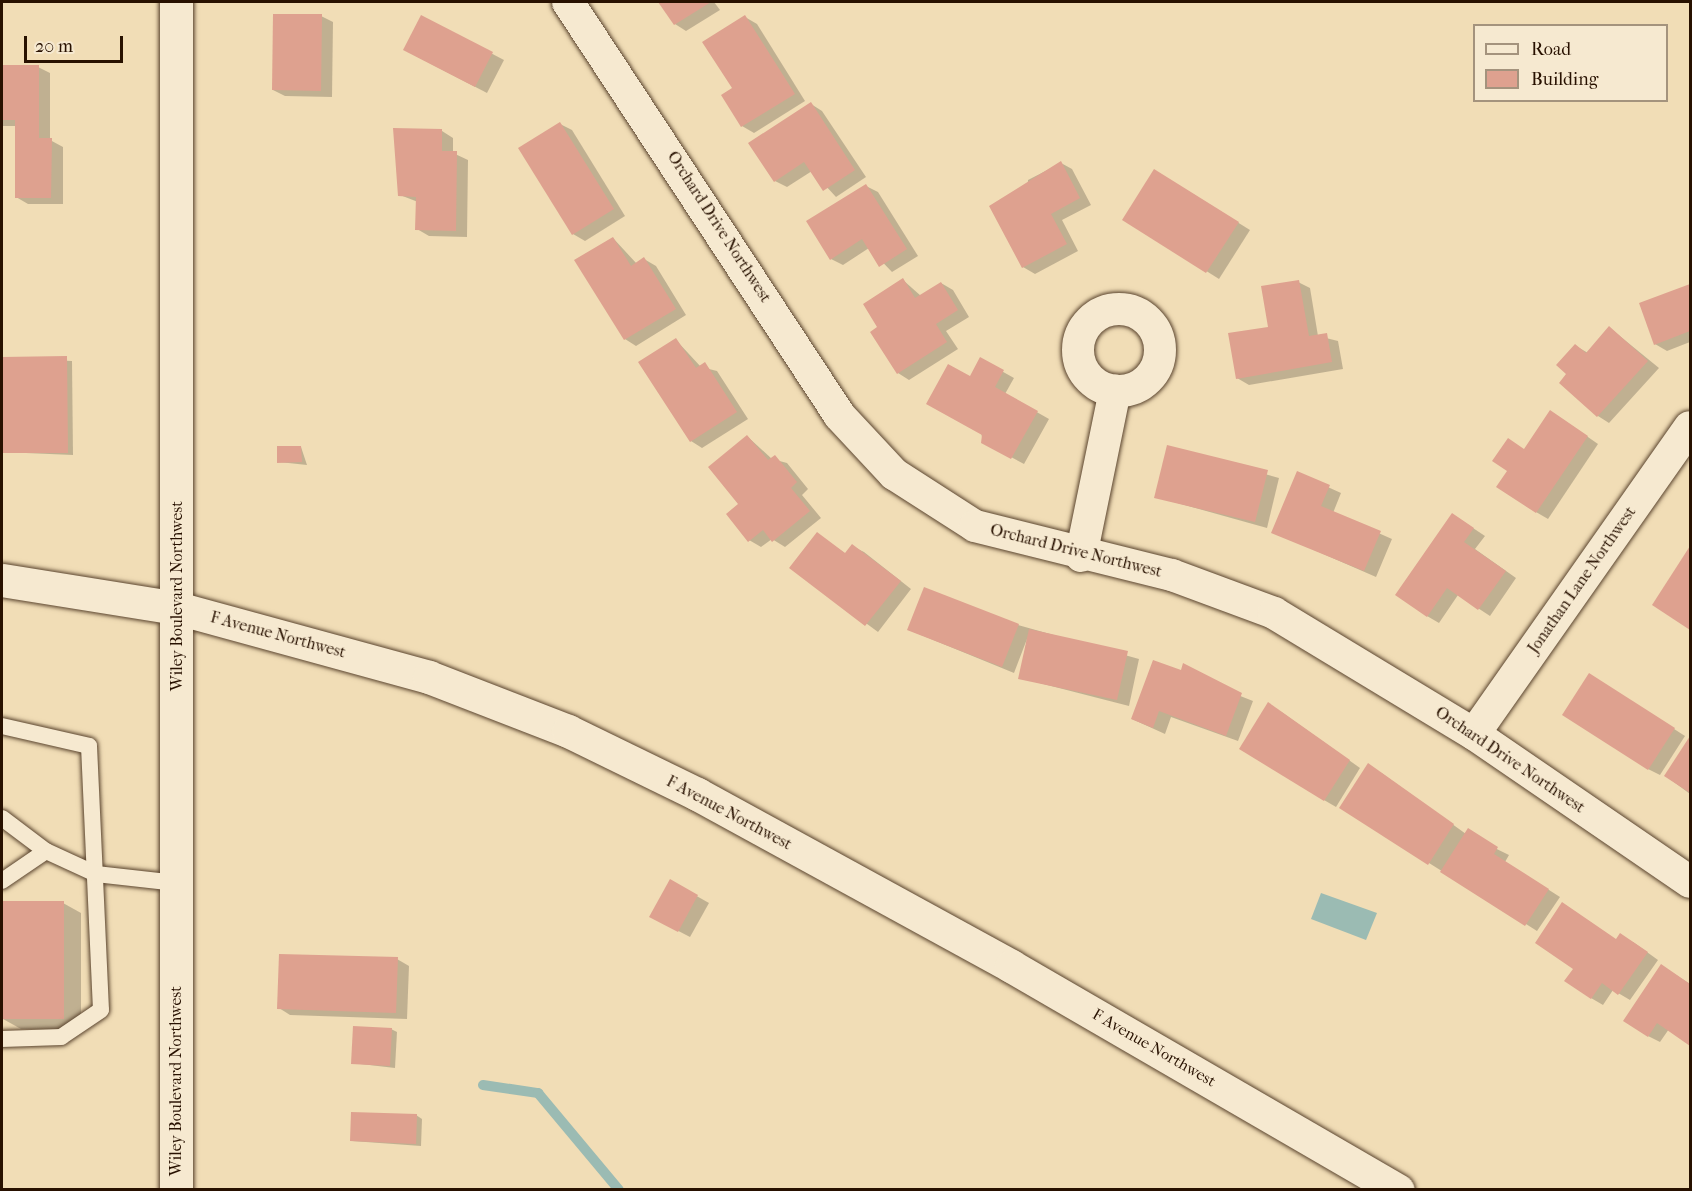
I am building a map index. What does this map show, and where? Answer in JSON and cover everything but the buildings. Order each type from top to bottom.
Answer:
[{"type":"main road","name":"Wiley Boulevard Northwest","points":[[176,1190],[177,2]]},
{"type":"main road","name":"F Avenue Northwest","points":[[2,580],[177,608],[429,677],[568,731],[697,794],[1011,966],[1398,1190]]},
{"type":"street","name":"Orchard Drive Northwest","points":[[568,2],[839,415],[886,466],[975,526],[1081,556],[1172,575],[1274,613],[1474,734],[1690,882]]},
{"type":"street","points":[[1081,556],[1115,390]]},
{"type":"street","name":"Jonathan Lane Northwest","points":[[1474,734],[1690,427]]},
{"type":"lane","points":[[2,726],[89,746],[100,1010],[61,1037],[2,1039]]},
{"type":"lane","points":[[2,818],[46,851],[96,874],[176,883]]},
{"type":"lane","points":[[2,881],[46,851]]},
{"type":"water","points":[[1321,893],[1377,913],[1366,940],[1311,919]]},
{"type":"waterway","points":[[483,1085],[538,1093],[619,1190]]}]
